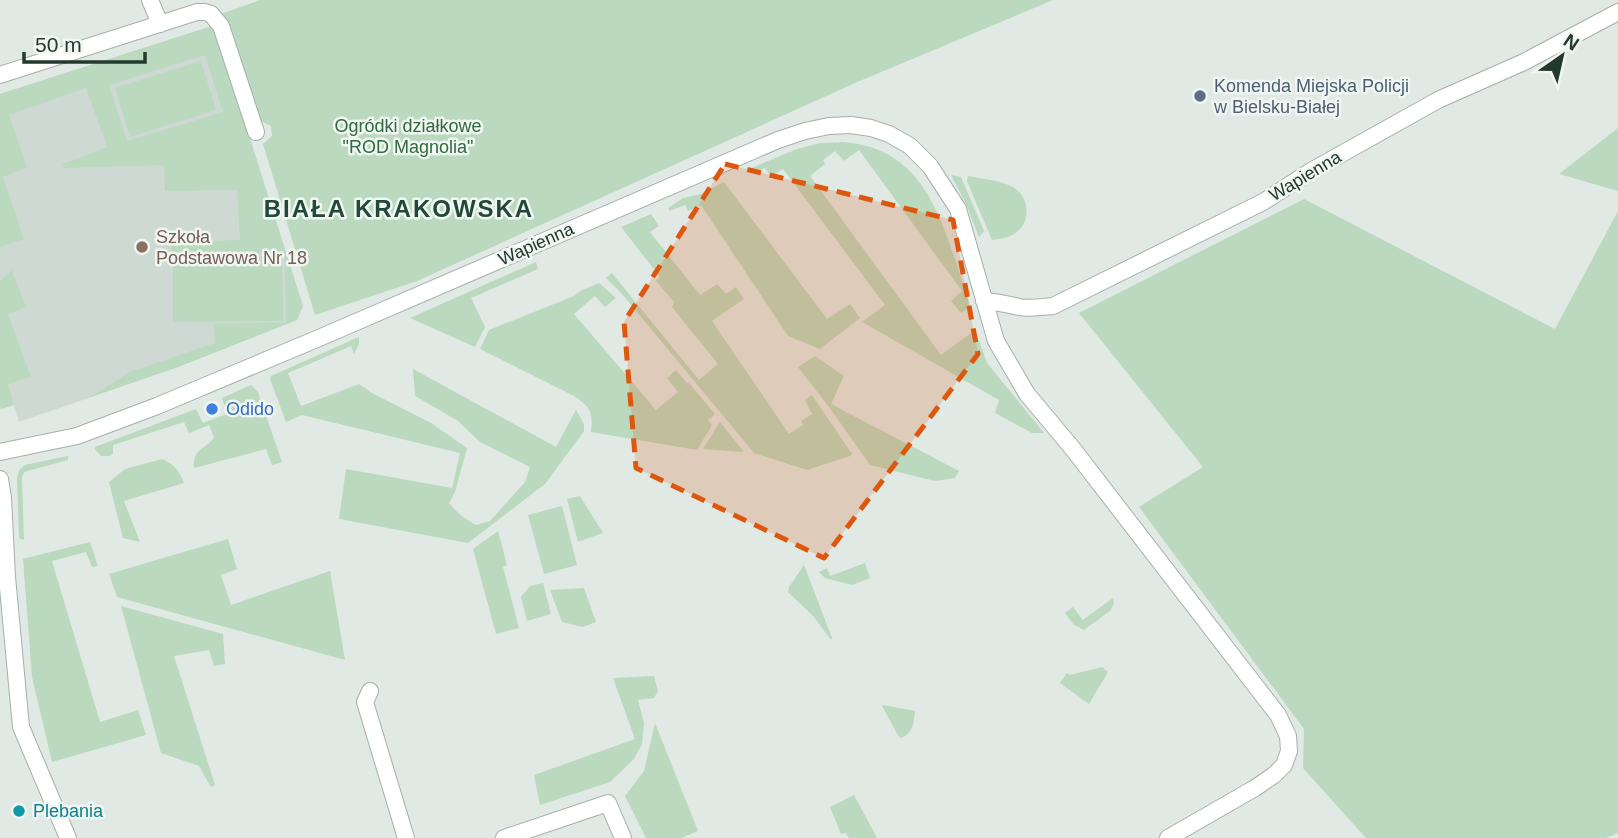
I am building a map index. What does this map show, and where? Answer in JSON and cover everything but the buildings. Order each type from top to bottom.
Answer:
[{"type":"street","points":[[150,0],[160,24]]},
{"type":"street","points":[[0,75],[197,12],[205,12],[211,14],[221,26],[256,132]]},
{"type":"street","name":"Wapienna","points":[[985,301],[1021,307],[1053,306],[1263,202],[1311,171],[1438,100],[1524,62],[1618,12]]},
{"type":"street","name":"Wapienna","points":[[0,452],[77,436],[158,406],[778,140],[829,125],[871,128],[910,146],[930,166],[958,209],[996,341],[1027,394],[1073,449],[1278,715],[1289,736],[1289,751],[1284,765],[1274,775],[1168,838]]},
{"type":"street","points":[[0,479],[21,727],[68,838]]},
{"type":"street","points":[[370,691],[365,702],[406,838]]},
{"type":"street","points":[[504,838],[608,803],[623,838]]},
{"type":"highlighted area","points":[[725,164],[953,220],[978,354],[824,558],[636,468],[624,322]]},
{"type":"shaded area","name":"Szkoła Podstawowa Nr 18","points":[[212,26],[303,306],[297,320],[178,367],[19,422],[0,362],[0,94]]},
{"type":"green space","name":"Ogródki działkowe \"ROD Magnolia\"","points":[[260,0],[1053,0],[855,83],[417,281],[315,315],[263,144],[272,136],[271,126],[256,119],[221,14]]},
{"type":"green space","points":[[212,26],[303,306],[297,320],[178,367],[88,398],[130,372],[215,343],[214,324],[286,322],[285,253],[172,254],[171,242],[240,240],[237,190],[165,191],[164,165],[64,168],[62,164],[107,147],[86,88],[9,115],[27,167],[3,177],[24,239],[0,247],[0,94]],"holes":[[[205,55],[223,112],[127,141],[109,85]]]},
{"type":"green space","points":[[201,61],[216,110],[130,137],[115,88]]},
{"type":"green space","points":[[1618,128],[1618,191],[1559,174]]},
{"type":"green space","points":[[843,142],[873,148],[897,160],[915,177],[942,222],[970,307],[961,313],[951,301],[962,291],[859,150],[844,161],[835,151],[823,160],[825,164],[810,176],[941,355],[975,330],[987,363],[1044,433],[1032,433],[995,413],[999,400],[862,322],[885,305],[783,169],[771,177],[765,168],[752,173],[749,169],[797,149],[820,143]]},
{"type":"green space","points":[[951,175],[961,177],[984,231],[979,237],[966,204]]},
{"type":"green space","points":[[968,176],[1002,183],[1019,191],[1027,210],[1020,229],[1009,236],[992,240],[967,181]]},
{"type":"green space","points":[[724,182],[827,319],[850,304],[860,318],[820,349],[788,336],[701,205],[688,211],[685,205],[670,211],[668,208],[683,198],[701,194]]},
{"type":"green space","points":[[1304,199],[1555,329],[1618,211],[1618,833],[1606,838],[1366,838],[1303,768],[1304,729],[1139,507],[1203,467],[1079,313]]},
{"type":"green space","points":[[651,214],[659,226],[650,232],[700,295],[717,284],[726,294],[736,287],[744,299],[712,321],[789,434],[803,425],[801,421],[812,414],[805,400],[812,395],[852,454],[850,456],[807,470],[754,453],[606,278],[612,273],[699,380],[718,364],[672,307],[674,302],[656,281],[660,277],[621,227]]},
{"type":"green space","points":[[282,257],[283,321],[173,322],[173,258]]},
{"type":"green space","points":[[536,262],[538,269],[471,298],[485,327],[475,347],[410,318]]},
{"type":"green space","points":[[12,270],[26,307],[8,314],[31,377],[8,384],[14,405],[1,409],[0,281]]},
{"type":"green space","points":[[599,283],[616,298],[605,307],[595,296],[574,314],[656,410],[678,392],[667,378],[676,370],[688,382],[715,414],[708,420],[712,425],[697,450],[591,432],[590,411],[580,400],[480,349],[489,330],[574,296]]},
{"type":"green space","points":[[359,337],[354,354],[351,346],[288,373],[301,406],[359,384],[431,423],[467,448],[455,492],[449,503],[461,516],[476,525],[490,521],[525,482],[530,467],[480,442],[458,421],[415,396],[413,369],[556,447],[576,410],[584,424],[584,431],[545,484],[468,543],[339,519],[346,469],[452,488],[460,453],[302,415],[286,422],[271,376]]},
{"type":"green space","points":[[815,356],[844,376],[831,404],[959,471],[955,478],[935,481],[870,465],[798,367]]},
{"type":"green space","points":[[251,385],[258,392],[282,462],[272,465],[266,449],[194,468],[197,453],[214,437],[209,425],[189,433],[184,422],[113,445],[113,454],[110,456],[101,456],[95,449],[196,409],[203,423],[227,414],[222,398]]},
{"type":"green space","points":[[720,422],[744,452],[703,449]]},
{"type":"green space","points":[[68,456],[68,460],[24,472],[24,540],[19,538],[19,470],[25,465]]},
{"type":"green space","points":[[162,459],[176,468],[184,483],[124,501],[140,542],[123,538],[109,482],[125,469]]},
{"type":"green space","points":[[580,496],[603,533],[578,542],[567,499]]},
{"type":"green space","points":[[562,506],[577,565],[544,574],[528,515]]},
{"type":"green space","points":[[498,531],[507,565],[503,567],[519,628],[496,634],[473,549]]},
{"type":"green space","points":[[228,539],[237,569],[221,575],[231,605],[330,571],[345,660],[117,597],[109,574]]},
{"type":"green space","points":[[90,542],[98,566],[92,567],[86,552],[52,561],[100,722],[138,710],[146,735],[52,762],[32,677],[23,559]]},
{"type":"green space","points":[[865,563],[870,578],[852,585],[825,578],[819,572],[827,568],[830,576]]},
{"type":"green space","points":[[804,565],[831,640],[814,617],[788,592]]},
{"type":"green space","points":[[543,583],[551,614],[527,621],[521,597],[530,586]]},
{"type":"green space","points":[[584,588],[596,622],[583,627],[562,622],[550,590]]},
{"type":"green space","points":[[1113,598],[1111,610],[1084,630],[1074,625],[1065,613],[1073,607],[1083,620]]},
{"type":"green space","points":[[121,606],[223,634],[225,664],[214,666],[209,650],[174,656],[215,785],[211,787],[199,766],[161,753]]},
{"type":"green space","points":[[1102,667],[1108,672],[1089,704],[1060,683],[1067,673],[1070,675]]},
{"type":"green space","points":[[654,676],[658,691],[654,698],[638,700],[644,723],[642,744],[634,759],[610,782],[540,805],[534,775],[635,739],[613,678]]},
{"type":"green space","points":[[883,705],[915,711],[912,727],[905,736],[899,737]]},
{"type":"green space","points":[[655,723],[698,831],[681,838],[646,838],[625,796],[644,771]]},
{"type":"green space","points":[[854,795],[877,838],[849,838],[846,833],[841,834],[830,807]]},
{"type":"place","name":"Komenda Miejska Policji w Bielsku-Białej","points":[[1200,96]]},
{"type":"place","name":"Szkoła Podstawowa Nr 18","points":[[142,247]]},
{"type":"place","name":"Odido","points":[[212,409]]},
{"type":"place","name":"Plebania","points":[[19,811]]},
{"type":"district","name":"BIAŁA KRAKOWSKA","points":[[399,209]]}]
